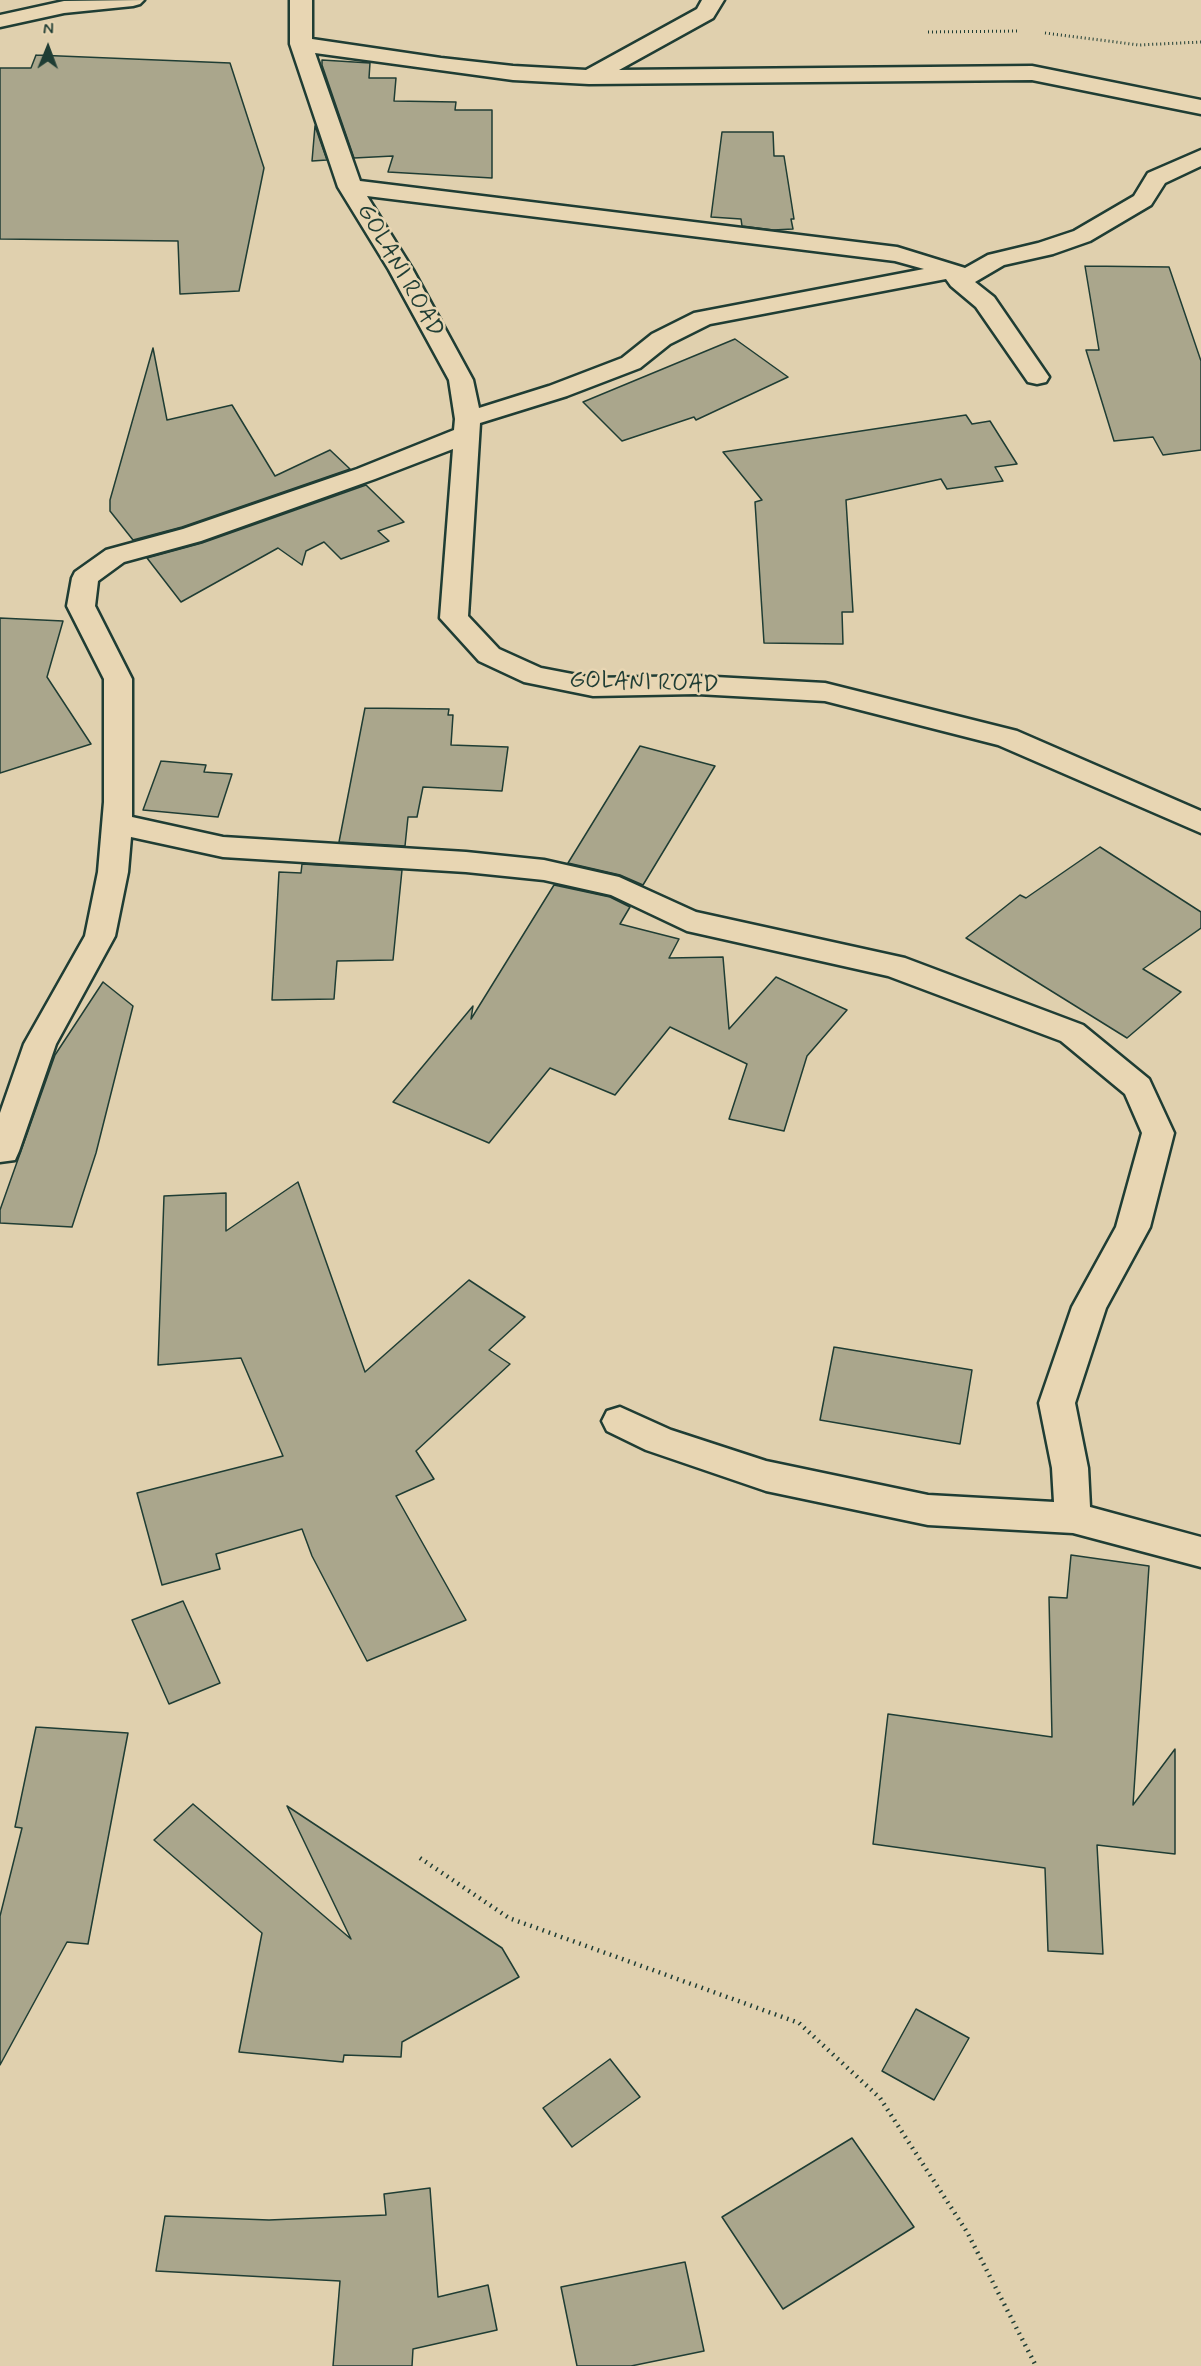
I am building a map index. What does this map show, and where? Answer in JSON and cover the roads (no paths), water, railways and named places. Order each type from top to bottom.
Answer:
[{"type":"street","points":[[0,21],[64,7],[133,0]]},
{"type":"street","name":"GOLANI ROAD","points":[[301,0],[301,44],[350,187],[400,270],[461,380],[468,427],[454,618],[489,655],[534,676],[593,687],[697,685],[825,692],[1007,738],[1201,823]]},
{"type":"street","points":[[589,77],[705,13],[713,0]]},
{"type":"street","points":[[301,44],[482,69],[589,77],[1032,74],[1201,106]]},
{"type":"street","points":[[3,1151],[40,1044],[100,936],[113,872],[118,824],[120,748],[118,679],[81,606],[85,578],[115,556],[192,535],[366,474],[468,427],[631,363],[661,339],[703,318],[957,276],[996,260],[1045,249],[1082,236],[1143,200],[1156,178],[1201,157]]},
{"type":"street","points":[[350,187],[897,254],[957,276],[985,302],[1037,377]]},
{"type":"street","points":[[118,824],[223,847],[466,862],[544,870],[619,887],[687,920],[894,966],[1072,1033],[1138,1087],[1158,1132],[1133,1227],[1089,1307],[1056,1403],[1070,1468],[1073,1518]]},
{"type":"street","points":[[620,1421],[659,1440],[766,1476],[928,1510],[1073,1518],[1201,1552]]}]
